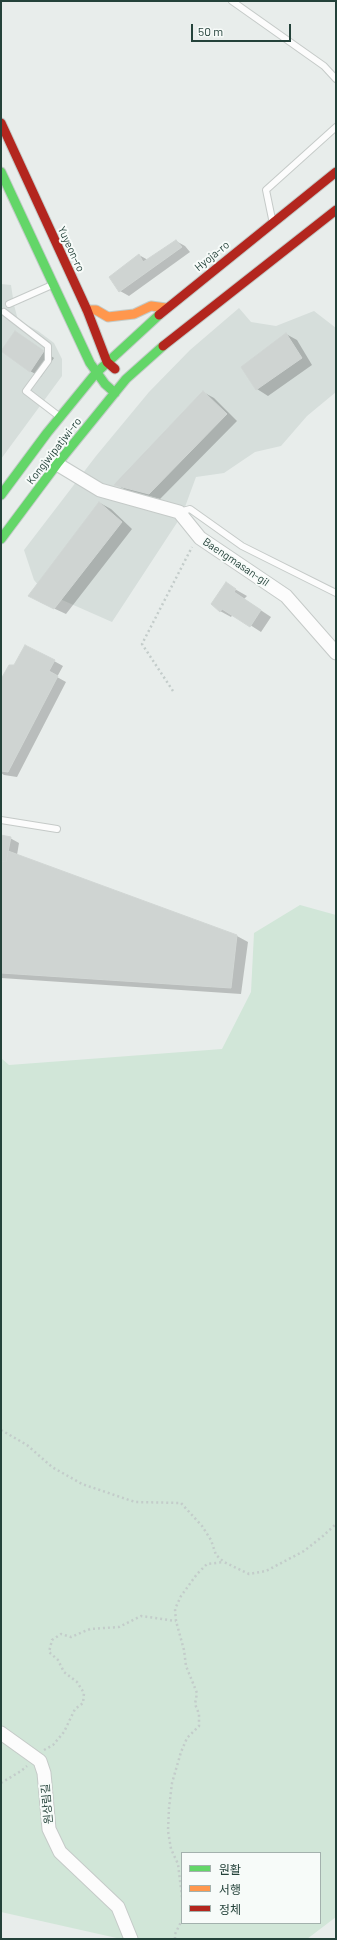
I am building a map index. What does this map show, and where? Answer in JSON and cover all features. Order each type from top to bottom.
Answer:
[{"type":"main road","name":"Yuyeon-ro","points":[[1,123],[10,152],[86,310],[107,362],[126,380]]},
{"type":"main road","points":[[1,172],[103,387],[115,393]]},
{"type":"main road","name":"Hyoja-ro","points":[[107,362],[166,308],[336,172]]},
{"type":"main road","points":[[126,380],[174,336],[336,210]]},
{"type":"main road","points":[[86,310],[96,310],[108,317],[134,314],[151,306],[166,308]]},
{"type":"main road","points":[[103,387],[107,362]]},
{"type":"main road","name":"Kongjwipatjwi-ro","points":[[1,495],[60,417],[96,372],[107,362]]},
{"type":"main road","name":"Kongjwipatjwi-ro","points":[[1,539],[57,464],[126,380]]},
{"type":"main road","points":[[41,487],[42,465]]},
{"type":"street","points":[[57,464],[100,490],[179,512]]},
{"type":"street","name":"Baengmasan-gil","points":[[179,512],[198,536],[286,596],[336,653]]},
{"type":"street","points":[[1,1733],[36,1757]]},
{"type":"street","name":"원상림길","points":[[36,1757],[40,1761],[44,1773],[49,1829],[60,1852],[118,1907],[131,1939]]},
{"type":"lane","points":[[232,1],[324,66],[336,79]]},
{"type":"lane","points":[[273,223],[266,190],[336,127]]},
{"type":"lane","points":[[9,304],[53,284]]},
{"type":"lane","points":[[4,312],[48,346],[48,361],[26,391],[60,417]]},
{"type":"lane","points":[[179,512],[190,510],[242,546],[336,593]]},
{"type":"lane","points":[[1,820],[57,829]]},
{"type":"path","points":[[173,691],[142,644],[198,536]]},
{"type":"path","points":[[1,1430],[27,1445],[52,1467],[82,1484],[135,1502],[181,1503],[202,1526],[211,1540],[216,1555],[224,1562],[249,1574],[266,1571],[304,1551],[336,1524]]},
{"type":"path","points":[[181,1892],[178,1864],[171,1849],[168,1831],[168,1808],[172,1783],[181,1752],[187,1738],[199,1726],[199,1714],[195,1704],[197,1692],[186,1666],[184,1650],[176,1621],[175,1609],[181,1596],[197,1574],[208,1564],[224,1562]]},
{"type":"path","points":[[1,1783],[22,1771],[36,1757],[53,1745],[64,1732],[75,1710],[83,1703],[84,1692],[77,1682],[64,1672],[58,1660],[49,1652],[52,1640],[61,1634],[71,1637],[90,1629],[119,1627],[141,1616],[176,1621]]},
{"type":"path","points":[[175,1939],[175,1934],[181,1922]]},
{"type":"shaded area","points":[[1,284],[11,285],[18,320],[38,331],[54,343],[62,359],[62,376],[1,459]]},
{"type":"shaded area","points":[[239,308],[251,322],[276,326],[314,311],[336,328],[336,392],[307,416],[281,446],[255,452],[224,473],[196,477],[182,515],[112,622],[44,592],[34,580],[24,550],[96,456],[149,392],[190,350]]},
{"type":"green space","points":[[300,905],[336,915],[336,1917],[307,1939],[121,1939],[1,1912],[1,1058],[9,1065],[222,1049],[251,992],[254,933]]},
{"type":"building","points":[[176,240],[182,247],[119,292],[109,277],[139,254],[143,262]]},
{"type":"building","points":[[15,331],[44,351],[30,372],[1,351]]},
{"type":"building","points":[[286,333],[302,358],[256,390],[241,367]]},
{"type":"building","points":[[203,391],[227,414],[149,494],[114,485]]},
{"type":"building","points":[[99,502],[122,522],[54,609],[28,596]]},
{"type":"building","points":[[226,582],[236,589],[234,592],[261,610],[250,627],[222,609],[220,612],[211,604]]},
{"type":"building","points":[[25,645],[55,660],[49,671],[58,676],[8,772],[1,771],[1,679],[9,665],[14,665]]},
{"type":"building","points":[[1,835],[11,837],[6,862],[1,861]]},
{"type":"building","points":[[8,851],[237,935],[231,988],[1,973],[1,861],[6,862]]},
{"type":"traffic: fast","points":[[1,172],[90,363],[105,384],[115,393]]},
{"type":"traffic: fast","points":[[1,495],[47,433],[96,373],[159,315]]},
{"type":"traffic: fast","points":[[1,539],[57,464],[126,379],[163,346]]},
{"type":"traffic: slow","points":[[87,310],[96,310],[108,317],[134,314],[151,306],[166,308]]},
{"type":"traffic: jam","points":[[1,123],[87,310],[107,362],[115,369]]},
{"type":"traffic: jam","points":[[159,315],[336,172]]},
{"type":"traffic: jam","points":[[163,346],[336,210]]}]
